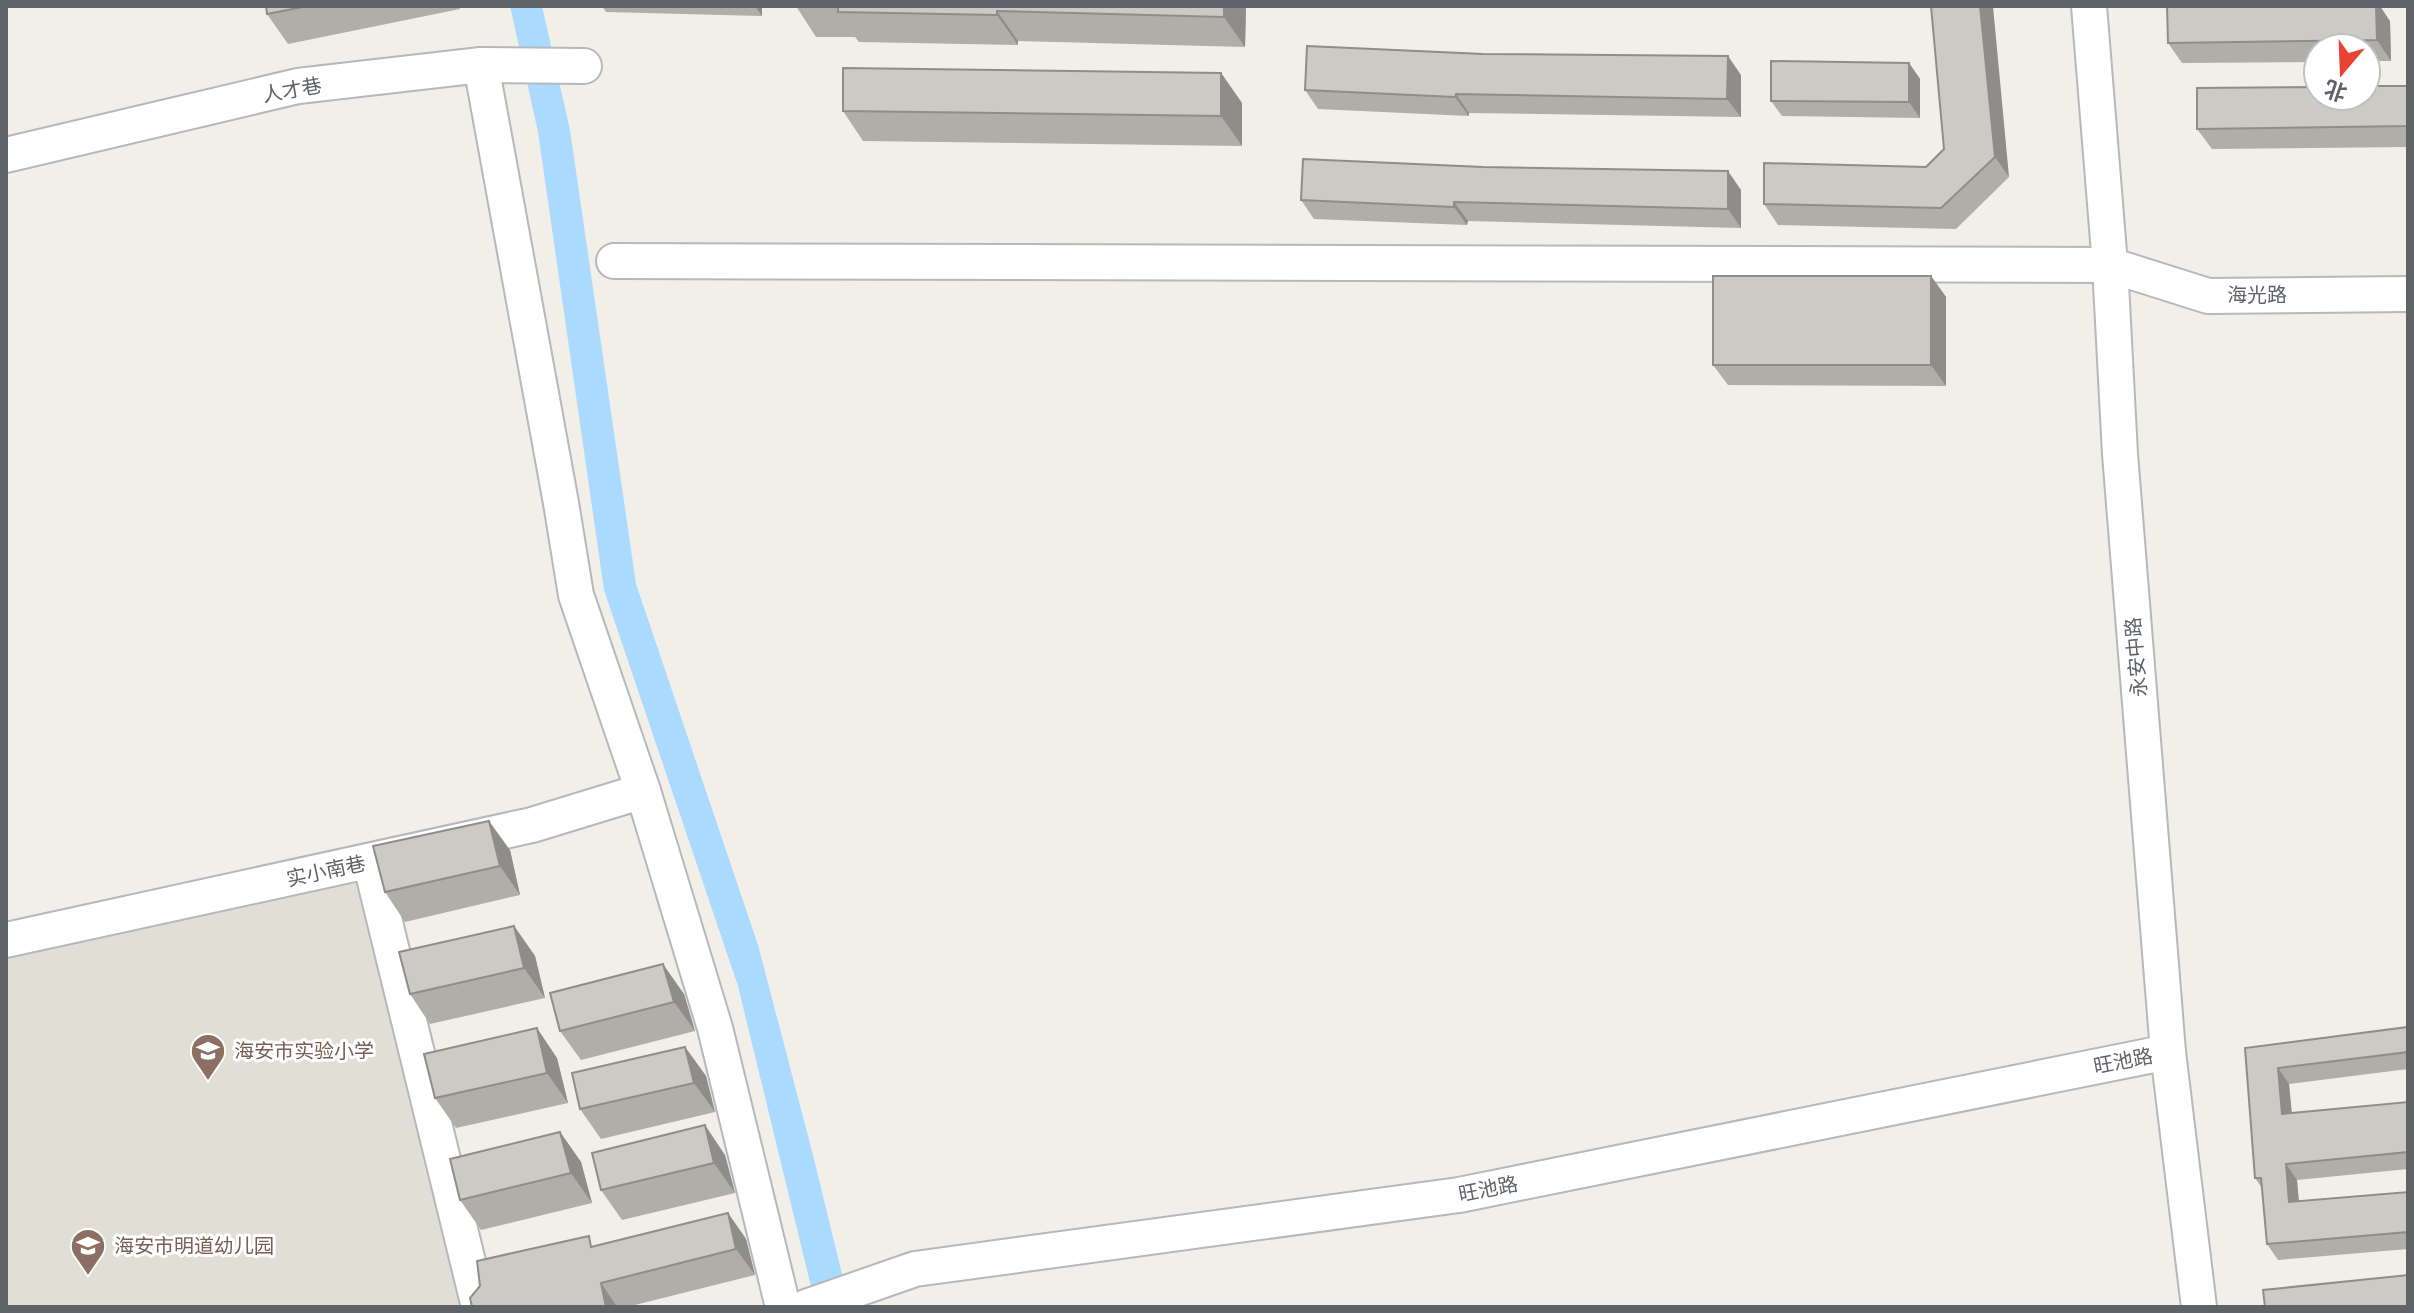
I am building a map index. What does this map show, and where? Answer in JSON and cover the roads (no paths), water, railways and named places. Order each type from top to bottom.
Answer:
[{"type":"street","name":"永安中路","points":[[2089,6],[2110,265],[2120,454],[2168,1052],[2199,1307]]},
{"type":"street","name":"人才巷","points":[[6,155],[298,86],[489,66],[578,66]]},
{"type":"street","points":[[489,66],[576,595],[643,791],[715,1028],[783,1307]]},
{"type":"street","name":"海光路","points":[[614,261],[2110,265],[2208,296],[2408,294]]},
{"type":"street","name":"实小南巷","points":[[6,940],[532,825],[643,791]]},
{"type":"street","points":[[370,861],[479,1307]]},
{"type":"street","name":"旺池路","points":[[806,1307],[915,1269],[1459,1195],[2168,1052]]},
{"type":"water","points":[[510,6],[542,6],[570,130],[636,584],[758,945],[850,1307],[816,1307],[738,986],[604,590],[538,132]]},
{"type":"place","name":"海安市实验小学","points":[[208,1082]]},
{"type":"place","name":"海安市明道幼儿园","points":[[88,1277]]}]
